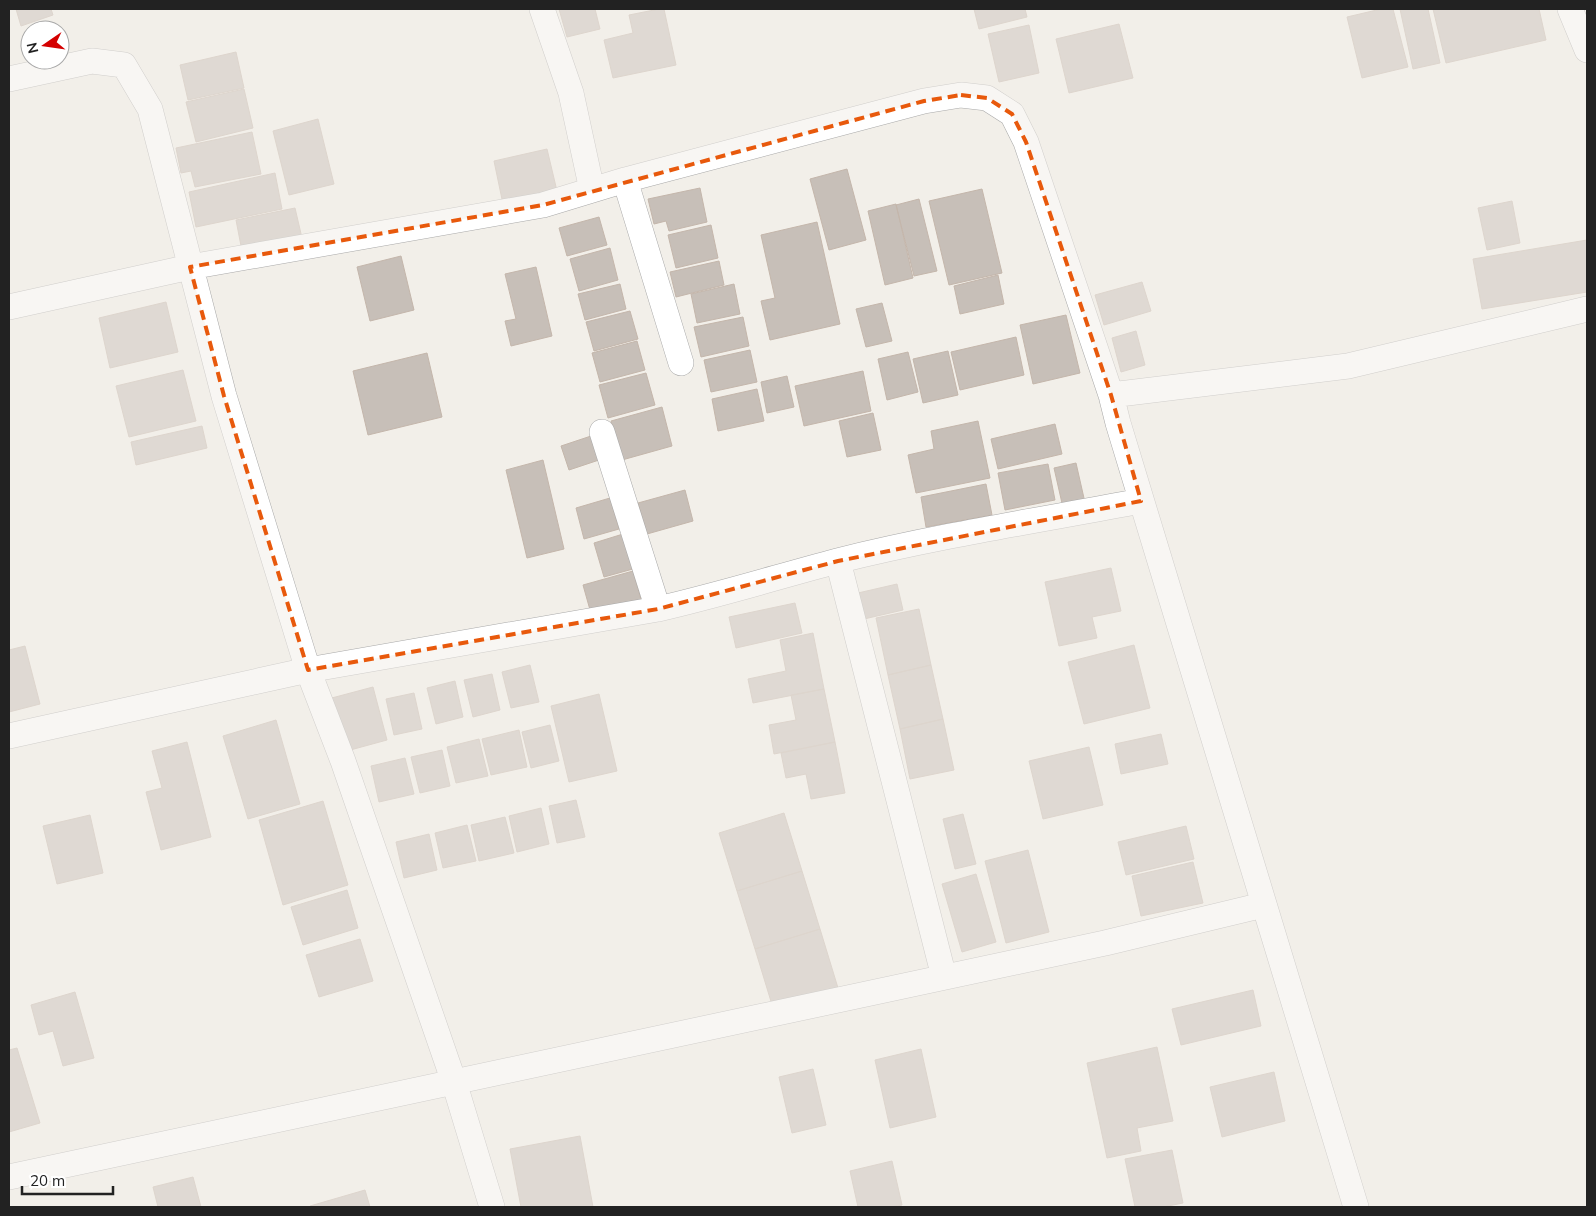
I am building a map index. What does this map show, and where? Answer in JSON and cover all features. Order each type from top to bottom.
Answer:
[{"type":"street","points":[[542,9],[571,93],[592,190]]},
{"type":"street","points":[[1570,9],[1587,50]]},
{"type":"street","points":[[9,80],[92,61],[124,65],[150,109],[224,396],[308,670],[343,761],[454,1082],[492,1207]]},
{"type":"street","points":[[9,307],[190,267],[543,205],[626,180],[924,101],[961,95],[987,98],[1012,114],[1026,142],[1111,395],[1141,501],[1356,1207]]},
{"type":"street","points":[[626,180],[681,363]]},
{"type":"street","points":[[1111,395],[1348,366],[1587,309]]},
{"type":"street","points":[[602,432],[658,608]]},
{"type":"street","points":[[9,736],[308,670],[658,608],[696,600],[838,561],[905,546],[1141,501]]},
{"type":"street","points":[[838,561],[944,977]]},
{"type":"street","points":[[9,1177],[1105,943],[1263,905]]},
{"type":"highlighted area","points":[[961,95],[987,98],[1012,114],[1026,142],[1111,395],[1141,501],[838,561],[658,609],[308,670],[224,396],[190,267],[543,205],[924,101]]},
{"type":"building","points":[[16,9],[51,9],[53,15],[38,20],[20,20],[20,23]]},
{"type":"building","points":[[559,9],[595,9],[600,29],[567,37]]},
{"type":"building","points":[[664,9],[676,65],[613,78],[604,40],[633,33],[629,15]]},
{"type":"building","points":[[974,9],[1025,9],[1027,17],[979,29]]},
{"type":"building","points":[[1381,9],[1393,9],[1408,67],[1362,78],[1347,17]]},
{"type":"building","points":[[1400,9],[1428,9],[1440,63],[1413,69]]},
{"type":"building","points":[[1433,9],[1539,9],[1546,40],[1446,63]]},
{"type":"building","points":[[1119,24],[1133,78],[1069,93],[1056,39]]},
{"type":"building","points":[[1029,25],[1039,73],[999,82],[988,34]]},
{"type":"building","points":[[236,52],[244,88],[188,100],[180,65]]},
{"type":"building","points":[[244,89],[253,128],[196,142],[186,102]]},
{"type":"building","points":[[318,119],[334,184],[289,195],[273,131]]},
{"type":"building","points":[[252,132],[261,174],[195,187],[191,171],[181,173],[176,148]]},
{"type":"building","points":[[547,149],[557,191],[503,204],[494,161]]},
{"type":"building","points":[[847,169],[866,240],[829,250],[810,179]]},
{"type":"building","points":[[275,173],[282,209],[196,227],[189,192]]},
{"type":"building","points":[[700,188],[707,222],[669,231],[666,221],[654,224],[648,199]]},
{"type":"building","points":[[982,189],[1002,273],[949,285],[929,201]]},
{"type":"building","points":[[919,199],[937,271],[914,276],[896,205]]},
{"type":"building","points":[[1512,201],[1520,243],[1487,250],[1478,208]]},
{"type":"building","points":[[896,204],[913,278],[885,285],[868,211]]},
{"type":"building","points":[[295,208],[302,238],[242,251],[236,220]]},
{"type":"building","points":[[599,217],[607,245],[567,256],[559,228]]},
{"type":"building","points":[[817,222],[840,324],[770,340],[761,301],[775,298],[761,235]]},
{"type":"building","points":[[711,225],[718,258],[676,268],[668,235]]},
{"type":"building","points":[[1587,240],[1587,292],[1482,309],[1473,259]]},
{"type":"building","points":[[610,248],[618,280],[579,291],[570,259]]},
{"type":"building","points":[[401,256],[414,310],[370,321],[357,267]]},
{"type":"building","points":[[719,261],[724,285],[676,297],[670,272]]},
{"type":"building","points":[[536,267],[552,336],[511,346],[505,321],[516,319],[505,274]]},
{"type":"building","points":[[998,275],[1004,304],[960,314],[954,286]]},
{"type":"building","points":[[1142,282],[1151,311],[1104,325],[1095,295]]},
{"type":"building","points":[[620,284],[626,309],[585,320],[578,294]]},
{"type":"building","points":[[734,284],[740,314],[697,323],[691,294]]},
{"type":"building","points":[[166,302],[178,352],[110,368],[99,318]]},
{"type":"building","points":[[882,303],[892,341],[866,347],[856,309]]},
{"type":"building","points":[[630,311],[638,339],[594,351],[586,322]]},
{"type":"building","points":[[1066,315],[1080,373],[1033,384],[1020,325]]},
{"type":"building","points":[[743,317],[749,346],[701,357],[694,327]]},
{"type":"building","points":[[1136,331],[1145,365],[1121,372],[1112,338]]},
{"type":"building","points":[[1016,337],[1024,375],[960,390],[951,352]]},
{"type":"building","points":[[637,341],[645,370],[600,382],[592,353]]},
{"type":"building","points":[[750,350],[757,382],[711,392],[704,360]]},
{"type":"building","points":[[948,351],[958,395],[923,403],[913,359]]},
{"type":"building","points":[[908,352],[918,392],[887,400],[878,359]]},
{"type":"building","points":[[427,353],[442,417],[368,435],[353,371]]},
{"type":"building","points":[[183,370],[196,421],[129,437],[116,386]]},
{"type":"building","points":[[863,371],[871,411],[804,426],[795,386]]},
{"type":"building","points":[[646,373],[655,405],[608,418],[599,385]]},
{"type":"building","points":[[787,376],[794,407],[767,413],[761,382]]},
{"type":"building","points":[[757,389],[764,421],[718,431],[712,399]]},
{"type":"building","points":[[662,407],[672,446],[622,460],[611,421]]},
{"type":"building","points":[[873,413],[881,450],[847,457],[839,421]]},
{"type":"building","points":[[978,421],[990,478],[916,493],[908,455],[934,449],[931,431]]},
{"type":"building","points":[[1055,424],[1062,454],[998,469],[991,439]]},
{"type":"building","points":[[202,426],[207,448],[136,465],[131,442]]},
{"type":"building","points":[[591,436],[599,460],[569,470],[561,446]]},
{"type":"building","points":[[543,460],[564,549],[527,558],[506,470]]},
{"type":"building","points":[[1076,463],[1086,507],[1064,512],[1054,468]]},
{"type":"building","points":[[1048,464],[1055,500],[1005,510],[998,473]]},
{"type":"building","points":[[986,484],[992,515],[926,527],[921,497]]},
{"type":"building","points":[[685,490],[693,521],[647,534],[638,503]]},
{"type":"building","points":[[610,498],[619,529],[584,539],[576,508]]},
{"type":"building","points":[[623,534],[633,569],[604,577],[594,543]]},
{"type":"building","points":[[1111,568],[1121,611],[1092,617],[1097,638],[1059,646],[1045,582]]},
{"type":"building","points":[[633,571],[642,603],[592,617],[583,585]]},
{"type":"building","points":[[897,584],[903,610],[864,619],[858,593]]},
{"type":"building","points":[[795,603],[802,633],[736,648],[729,617]]},
{"type":"building","points":[[919,609],[931,665],[888,675],[876,618]]},
{"type":"building","points":[[813,633],[824,689],[753,703],[748,679],[786,671],[780,640]]},
{"type":"building","points":[[1134,645],[1150,708],[1084,724],[1068,662]]},
{"type":"building","points":[[25,646],[40,704],[9,712],[9,650]]},
{"type":"building","points":[[530,665],[539,702],[511,708],[502,672]]},
{"type":"building","points":[[931,665],[943,719],[900,729],[888,675]]},
{"type":"building","points":[[492,674],[500,710],[473,717],[464,680]]},
{"type":"building","points":[[455,681],[463,717],[436,724],[427,688]]},
{"type":"building","points":[[373,687],[387,740],[343,752],[328,699]]},
{"type":"building","points":[[824,689],[835,742],[774,754],[769,725],[796,720],[791,695]]},
{"type":"building","points":[[414,693],[422,729],[394,735],[386,699]]},
{"type":"building","points":[[599,694],[617,771],[569,782],[551,706]]},
{"type":"building","points":[[943,719],[954,770],[910,779],[900,729]]},
{"type":"building","points":[[276,720],[300,804],[248,819],[223,736]]},
{"type":"building","points":[[550,725],[559,761],[531,768],[522,732]]},
{"type":"building","points":[[519,730],[527,767],[491,775],[482,739]]},
{"type":"building","points":[[1161,734],[1168,764],[1121,774],[1115,744]]},
{"type":"building","points":[[479,739],[488,776],[456,783],[447,747]]},
{"type":"building","points":[[187,742],[211,837],[161,850],[146,792],[162,788],[152,751]]},
{"type":"building","points":[[835,742],[845,793],[811,799],[806,774],[786,778],[781,753]]},
{"type":"building","points":[[1089,747],[1103,805],[1043,819],[1029,761]]},
{"type":"building","points":[[442,750],[450,786],[420,793],[411,757]]},
{"type":"building","points":[[405,758],[414,794],[379,802],[371,766]]},
{"type":"building","points":[[576,800],[585,837],[557,843],[549,806]]},
{"type":"building","points":[[323,801],[348,885],[283,905],[259,820]]},
{"type":"building","points":[[541,808],[549,844],[517,852],[509,816]]},
{"type":"building","points":[[784,813],[802,871],[737,891],[719,833]]},
{"type":"building","points":[[963,814],[976,864],[955,869],[943,819]]},
{"type":"building","points":[[90,815],[103,873],[57,884],[43,826]]},
{"type":"building","points":[[505,817],[514,853],[479,861],[471,825]]},
{"type":"building","points":[[467,825],[476,861],[443,868],[435,833]]},
{"type":"building","points":[[1186,826],[1194,859],[1126,875],[1118,842]]},
{"type":"building","points":[[429,834],[437,870],[404,878],[396,842]]},
{"type":"building","points":[[1028,850],[1049,932],[1006,943],[985,861]]},
{"type":"building","points":[[1193,862],[1203,903],[1141,916],[1132,876]]},
{"type":"building","points":[[802,871],[820,929],[755,949],[737,891]]},
{"type":"building","points":[[976,874],[996,942],[962,952],[942,884]]},
{"type":"building","points":[[347,890],[358,928],[303,945],[291,907]]},
{"type":"building","points":[[820,929],[838,988],[773,1008],[755,949]]},
{"type":"building","points":[[360,939],[373,981],[319,997],[306,955]]},
{"type":"building","points":[[1253,990],[1261,1026],[1181,1045],[1172,1009]]},
{"type":"building","points":[[75,992],[94,1058],[63,1066],[53,1031],[39,1035],[31,1005]]},
{"type":"building","points":[[1157,1047],[1173,1121],[1137,1128],[1141,1151],[1107,1158],[1087,1063]]},
{"type":"building","points":[[17,1048],[40,1123],[9,1132],[9,1050]]},
{"type":"building","points":[[921,1049],[936,1117],[890,1128],[875,1060]]},
{"type":"building","points":[[813,1069],[826,1125],[792,1133],[779,1077]]},
{"type":"building","points":[[1274,1072],[1285,1121],[1222,1137],[1210,1087]]},
{"type":"building","points":[[580,1136],[593,1207],[521,1207],[510,1149]]},
{"type":"building","points":[[1172,1150],[1183,1203],[1163,1207],[1135,1207],[1125,1159]]},
{"type":"building","points":[[892,1161],[902,1205],[858,1207],[850,1171]]},
{"type":"building","points":[[193,1177],[201,1207],[158,1207],[153,1187]]},
{"type":"building","points":[[365,1190],[370,1207],[310,1206]]}]
